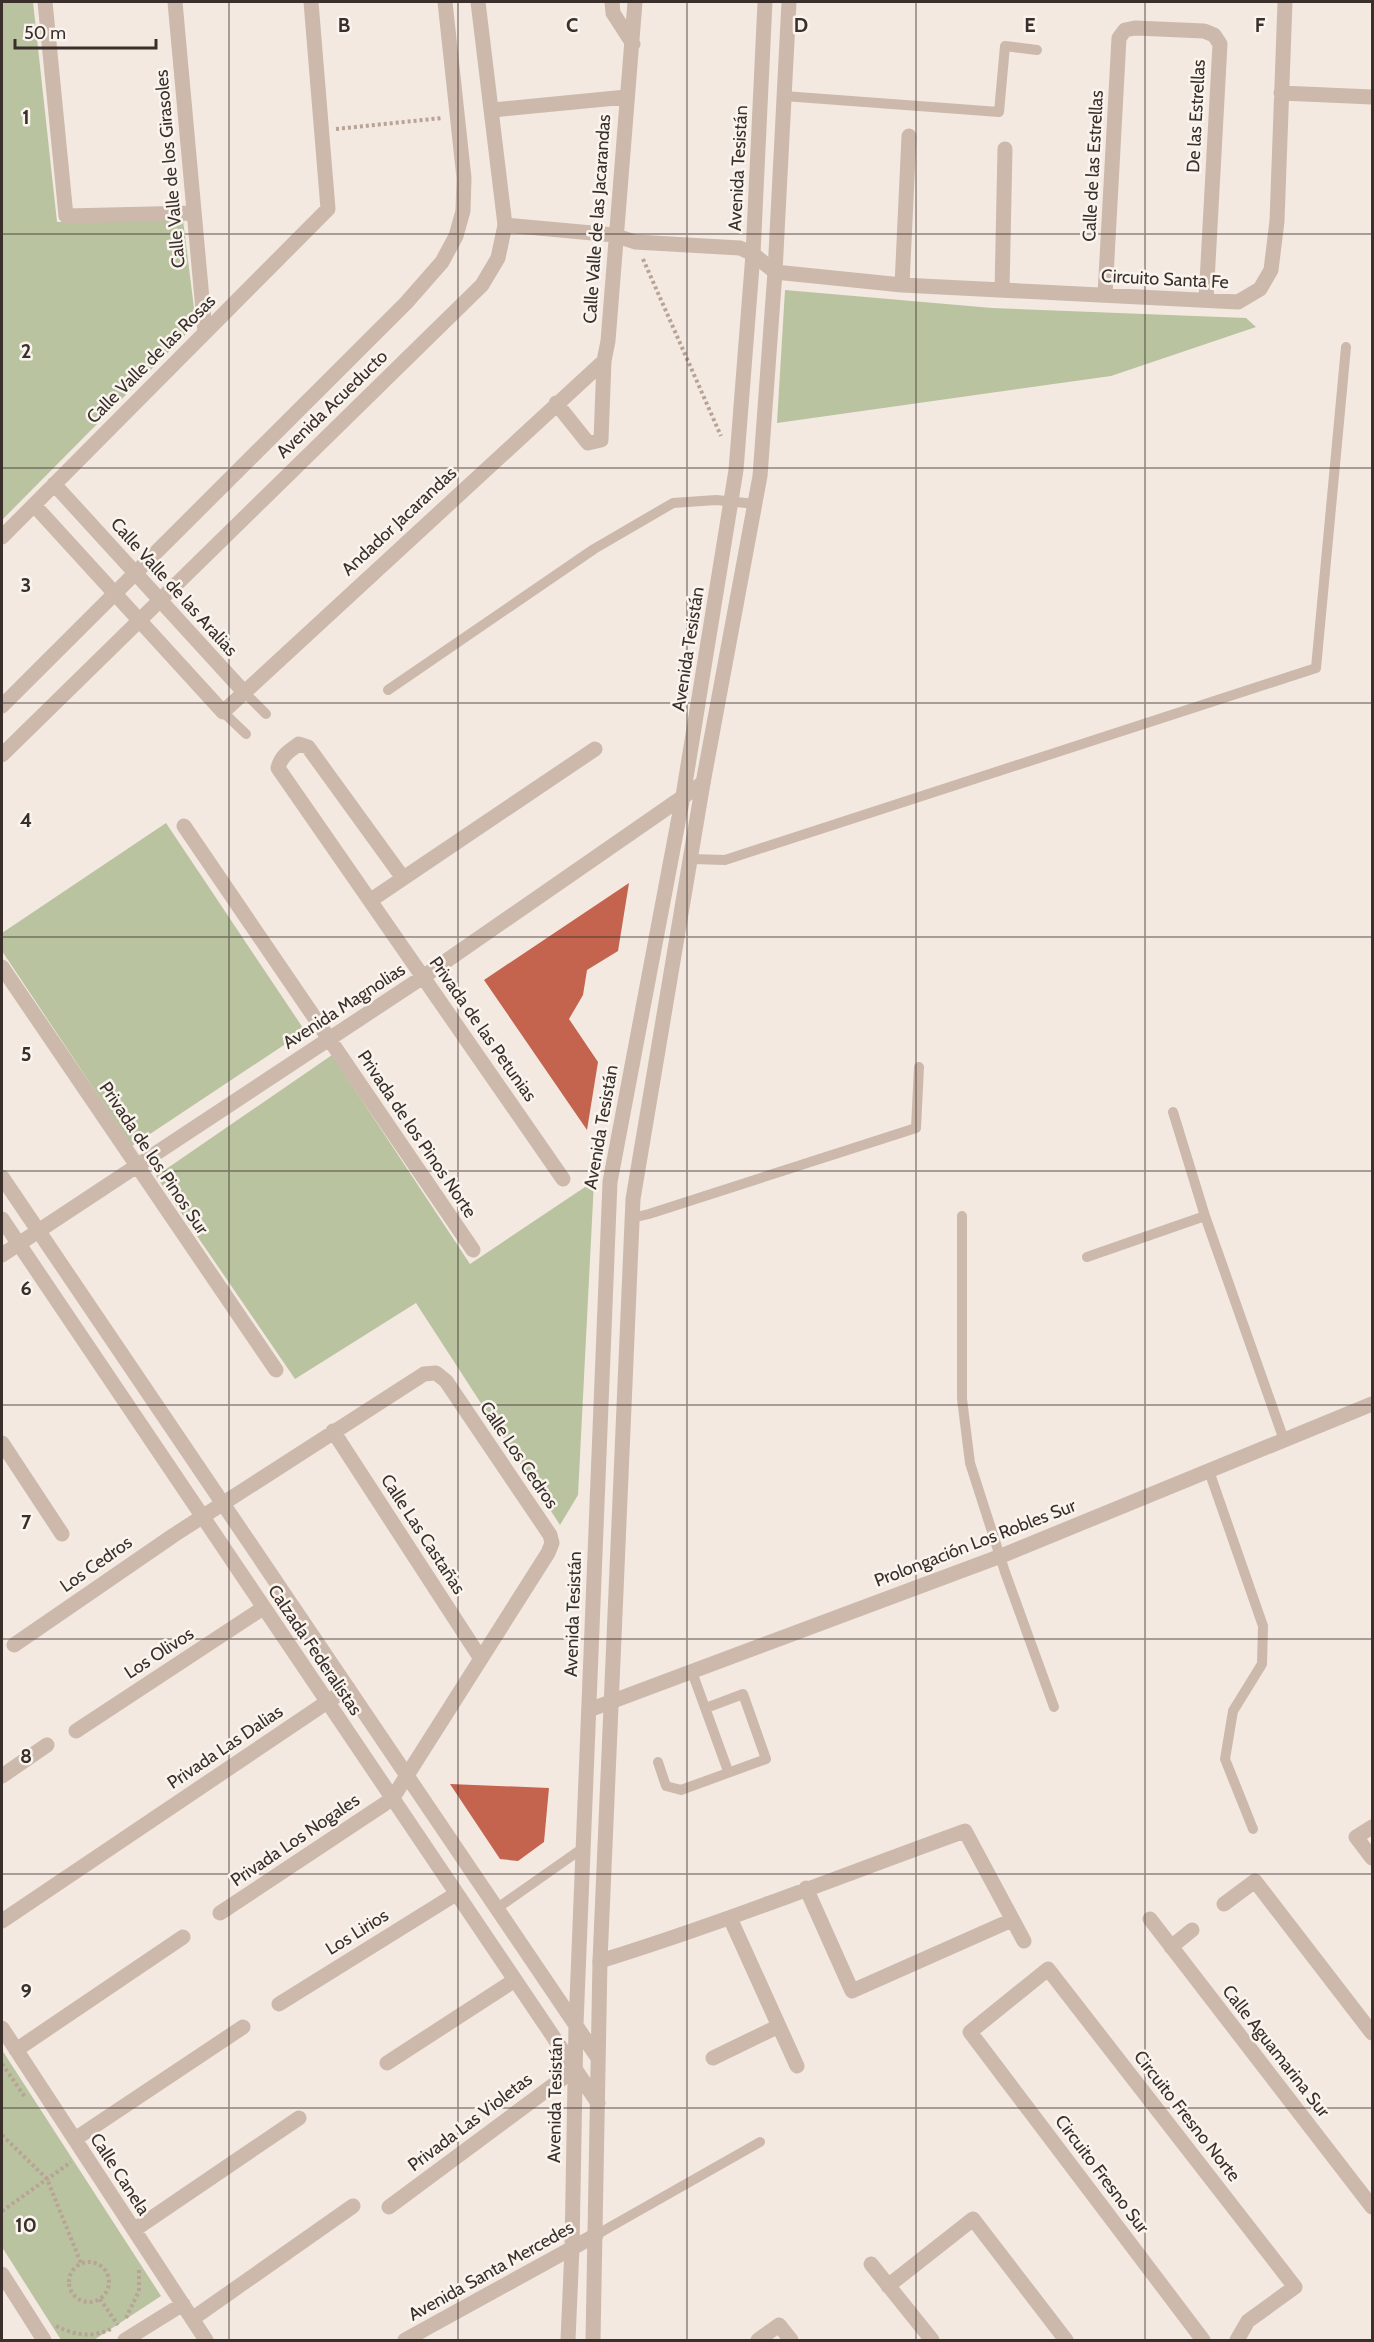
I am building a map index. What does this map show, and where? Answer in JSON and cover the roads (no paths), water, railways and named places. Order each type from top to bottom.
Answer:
[{"type":"street","points":[[45,2],[66,216],[193,213]]},
{"type":"street","name":"Calle Valle de los Girasoles","points":[[176,2],[193,213],[206,332]]},
{"type":"street","name":"Calle Valle de las Rosas","points":[[2,537],[328,209],[310,2]]},
{"type":"street","name":"Avenida Acueducto","points":[[2,706],[406,303],[442,262],[456,236],[463,211],[464,178],[445,2]]},
{"type":"street","name":"Avenida Acueducto","points":[[2,755],[482,285],[498,258],[505,225],[493,110],[478,2]]},
{"type":"street","points":[[612,2],[613,13],[633,44]]},
{"type":"street","name":"Calle Valle de las Jacarandas","points":[[556,403],[588,443],[601,440],[604,361],[608,341],[614,235],[635,2]]},
{"type":"street","name":"Avenida Tesistán","points":[[568,2340],[576,2025],[610,1182],[683,796],[732,501],[753,254],[765,2]]},
{"type":"street","name":"Avenida Tesistán","points":[[593,2340],[600,1962],[632,1218],[637,1172],[692,859],[703,783],[756,504],[763,451],[789,2]]},
{"type":"street","name":"Circuito Santa Fe","points":[[775,272],[902,285],[1238,302],[1260,289],[1271,270],[1277,221],[1285,2]]},
{"type":"street","name":"De las Estrellas","points":[[1119,38],[1125,30],[1135,28],[1204,31],[1214,34],[1220,44],[1206,300]]},
{"type":"street","name":"Calle de las Estrellas","points":[[1105,295],[1119,38]]},
{"type":"street","points":[[1281,93],[1372,97]]},
{"type":"street","points":[[493,110],[627,97]]},
{"type":"street","points":[[902,285],[909,136]]},
{"type":"street","points":[[1002,290],[1005,149]]},
{"type":"street","points":[[505,225],[614,235],[635,242],[740,248],[753,254],[775,272]]},
{"type":"street","name":"Andador Jacarandas","points":[[223,712],[604,361]]},
{"type":"street","name":"Calle Valle de las Aralias","points":[[54,484],[244,692]]},
{"type":"street","points":[[34,505],[223,712]]},
{"type":"street","points":[[403,878],[308,747],[299,744],[280,759],[278,768],[371,900],[595,749]]},
{"type":"street","name":"Avenida Magnolias","points":[[2,1255],[423,977],[703,783]]},
{"type":"street","points":[[184,826],[329,1040]]},
{"type":"street","name":"Privada de las Petunias","points":[[371,900],[562,1179]]},
{"type":"street","name":"Privada de los Pinos Sur","points":[[2,967],[276,1370]]},
{"type":"street","name":"Privada de los Pinos Norte","points":[[329,1040],[473,1250]]},
{"type":"street","name":"Calzada Federalistas","points":[[2,1177],[598,2058]]},
{"type":"street","name":"Calzada Federalistas","points":[[2,1219],[598,2103]]},
{"type":"street","name":"Calle Los Cedros","points":[[223,1503],[424,1374],[436,1373],[446,1381],[550,1536],[552,1543],[548,1553],[392,1799]]},
{"type":"street","points":[[601,1388],[625,1387]]},
{"type":"street","name":"Prolongación Los Robles Sur","points":[[589,1710],[1001,1556],[1372,1404]]},
{"type":"street","name":"Calle Las Castañas","points":[[333,1431],[481,1659]]},
{"type":"street","points":[[2,1443],[62,1534]]},
{"type":"street","name":"Los Cedros","points":[[14,1645],[223,1503]]},
{"type":"street","name":"Los Olivos","points":[[76,1731],[263,1608]]},
{"type":"street","name":"Privada Las Dalias","points":[[2,1921],[348,1688]]},
{"type":"street","points":[[2,1776],[47,1745]]},
{"type":"street","name":"Privada Los Nogales","points":[[220,1913],[392,1799]]},
{"type":"street","points":[[1372,1827],[1356,1837],[1372,1858]]},
{"type":"street","points":[[600,1962],[688,1934],[806,1888],[965,1831],[1024,1941]]},
{"type":"street","points":[[1224,1904],[1256,1881],[1372,2033]]},
{"type":"street","points":[[806,1888],[852,1991],[1012,1920]]},
{"type":"street","name":"Los Lirios","points":[[279,2004],[456,1894]]},
{"type":"street","points":[[730,1918],[797,2066]]},
{"type":"street","name":"Calle Aguamarina Sur","points":[[1150,1919],[1372,2207]]},
{"type":"street","points":[[1171,1947],[1192,1930]]},
{"type":"street","points":[[16,2050],[183,1937]]},
{"type":"street","name":"Circuito Fresno Norte","points":[[970,2032],[1048,1969],[1295,2287],[1248,2321],[1237,2340]]},
{"type":"street","points":[[387,2063],[515,1980]]},
{"type":"street","points":[[713,2058],[779,2026]]},
{"type":"street","points":[[75,2139],[243,2027]]},
{"type":"street","name":"Calle Canela","points":[[2,2028],[206,2340]]},
{"type":"street","name":"Circuito Fresno Sur","points":[[970,2032],[1203,2340]]},
{"type":"street","name":"Privada Las Violetas","points":[[389,2207],[575,2069]]},
{"type":"street","points":[[134,2230],[298,2118]]},
{"type":"street","points":[[192,2319],[353,2206]]},
{"type":"street","points":[[888,2286],[973,2220],[1066,2340]]},
{"type":"street","name":"Avenida Santa Mercedes","points":[[405,2340],[596,2235]]},
{"type":"street","points":[[871,2264],[932,2340]]},
{"type":"street","points":[[4,2282],[44,2340]]},
{"type":"street","points":[[125,2340],[183,2304]]},
{"type":"street","points":[[758,2340],[779,2325],[791,2340]]},
{"type":"lane","points":[[784,96],[999,112],[1005,46],[1037,50]]},
{"type":"lane","points":[[692,859],[725,860],[1316,668],[1346,347]]},
{"type":"lane","points":[[388,690],[594,549],[673,503],[732,501],[756,504]]},
{"type":"lane","name":"Calle Valle de las Aralias","points":[[244,692],[266,714]]},
{"type":"lane","points":[[223,712],[246,734]]},
{"type":"lane","points":[[632,1218],[916,1128],[919,1067]]},
{"type":"lane","points":[[1173,1112],[1205,1216],[1284,1440]]},
{"type":"lane","points":[[962,1216],[962,1399],[970,1463],[1054,1707]]},
{"type":"lane","points":[[1087,1257],[1205,1216]]},
{"type":"lane","points":[[1209,1471],[1263,1626],[1262,1664],[1233,1711],[1225,1759],[1253,1829]]},
{"type":"lane","points":[[692,1672],[728,1771]]},
{"type":"lane","points":[[658,1762],[666,1786],[681,1790],[766,1759],[743,1694],[706,1708]]},
{"type":"lane","points":[[496,1909],[583,1848]]},
{"type":"lane","points":[[596,2235],[760,2142]]}]
